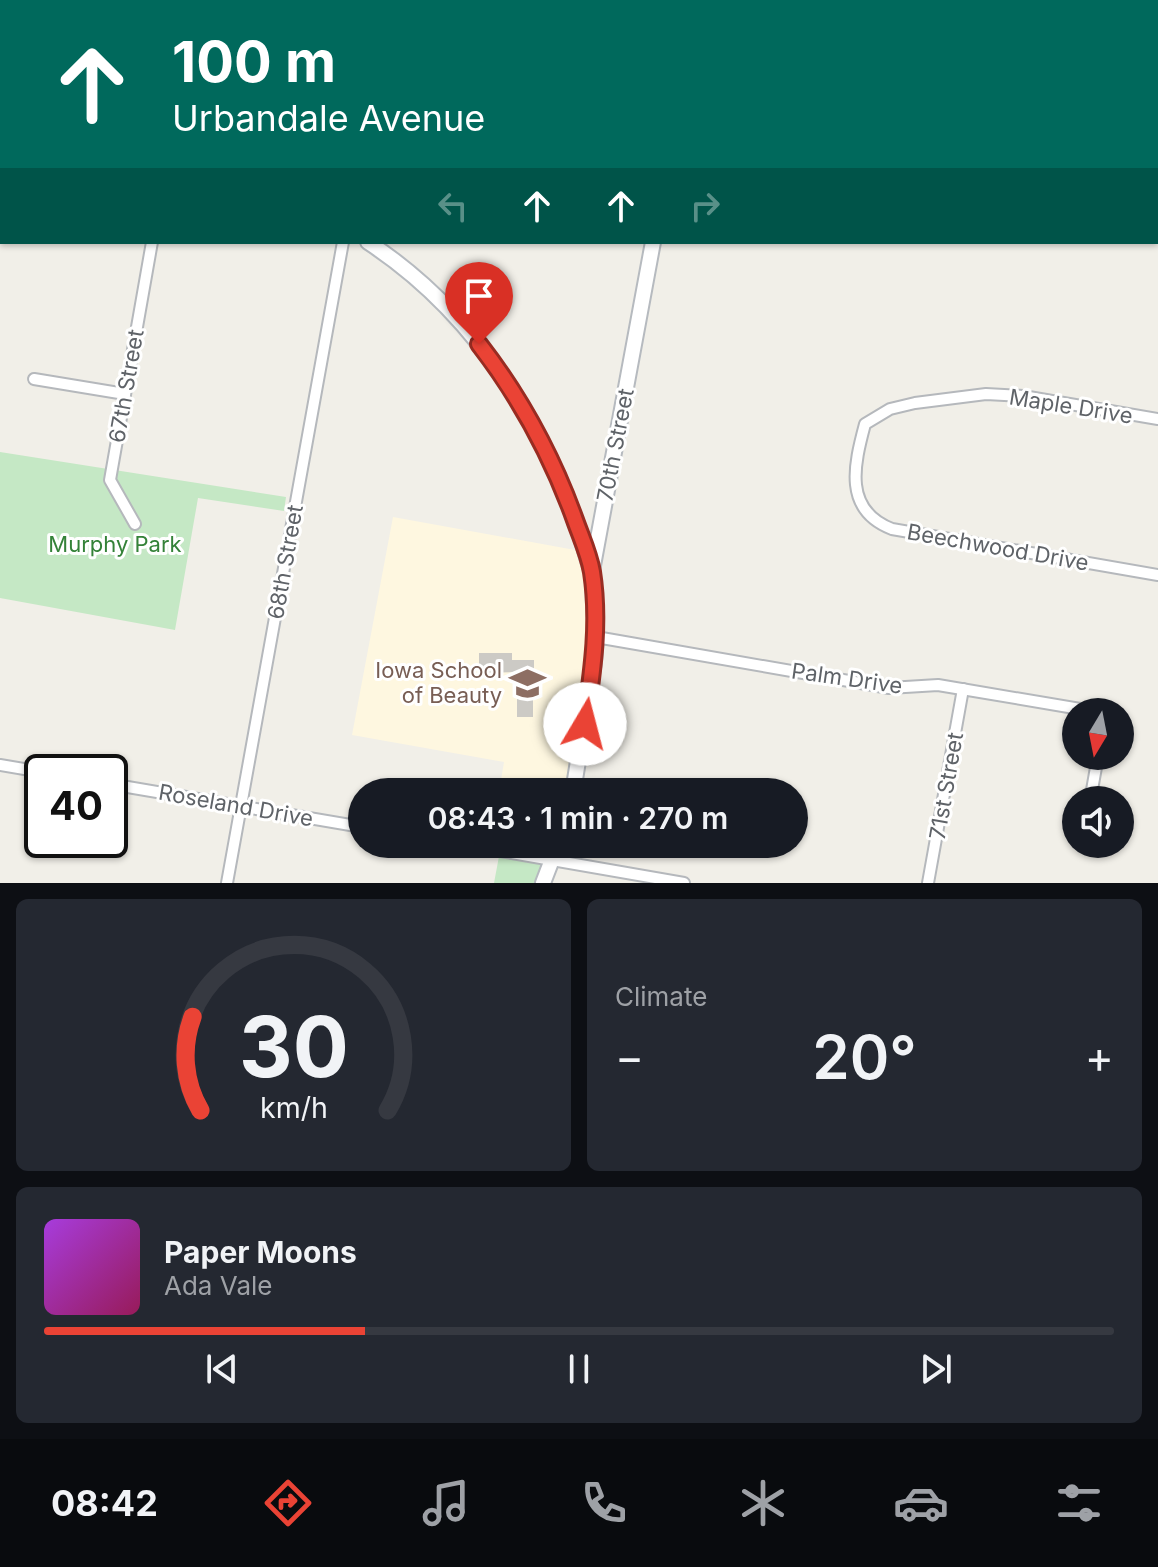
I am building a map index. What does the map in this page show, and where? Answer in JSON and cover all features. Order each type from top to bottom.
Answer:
[{"type":"street","name":"67th Street","points":[[135,524],[110,480],[152,244]]},
{"type":"street","name":"68th Street","points":[[227,883],[343,244]]},
{"type":"street","points":[[371,244],[427,286],[456,315],[498,368],[533,426],[563,488],[592,571]]},
{"type":"street","name":"70th Street","points":[[575,778],[596,637],[592,571],[653,244]]},
{"type":"street","points":[[34,379],[125,394]]},
{"type":"street","name":"Maple Drive","points":[[860,443],[865,424],[890,409],[986,394],[1023,396],[1158,419]]},
{"type":"street","name":"Beechwood Drive","points":[[860,443],[854,477],[858,497],[864,510],[882,525],[1158,575]]},
{"type":"street","name":"Palm Drive","points":[[596,637],[889,688],[931,685],[1062,706]]},
{"type":"street","name":"71st Street","points":[[928,883],[963,689]]},
{"type":"street","points":[[0,765],[24,769]]},
{"type":"street","name":"Roseland Drive","points":[[128,787],[348,825]]},
{"type":"street","points":[[540,858],[684,883]]},
{"type":"street","points":[[543,883],[551,860]]},
{"type":"shaded area","points":[[393,517],[586,552],[595,601],[575,778],[501,778],[504,762],[352,735]]},
{"type":"green space","name":"Murphy Park","points":[[0,452],[286,497],[284,511],[198,498],[175,630],[0,598]]},
{"type":"green space","points":[[499,858],[551,860],[543,883],[494,883]]},
{"type":"building","name":"Iowa School of Beauty","points":[[479,653],[512,653],[512,660],[534,660],[534,671],[539,671],[539,694],[533,694],[533,717],[517,717],[517,672],[479,673]]},
{"type":"place","name":"Iowa School of Beauty","points":[[528,683]]},
{"type":"route","points":[[479,344],[498,368],[533,426],[563,488],[592,571],[596,637],[585,724]]}]
